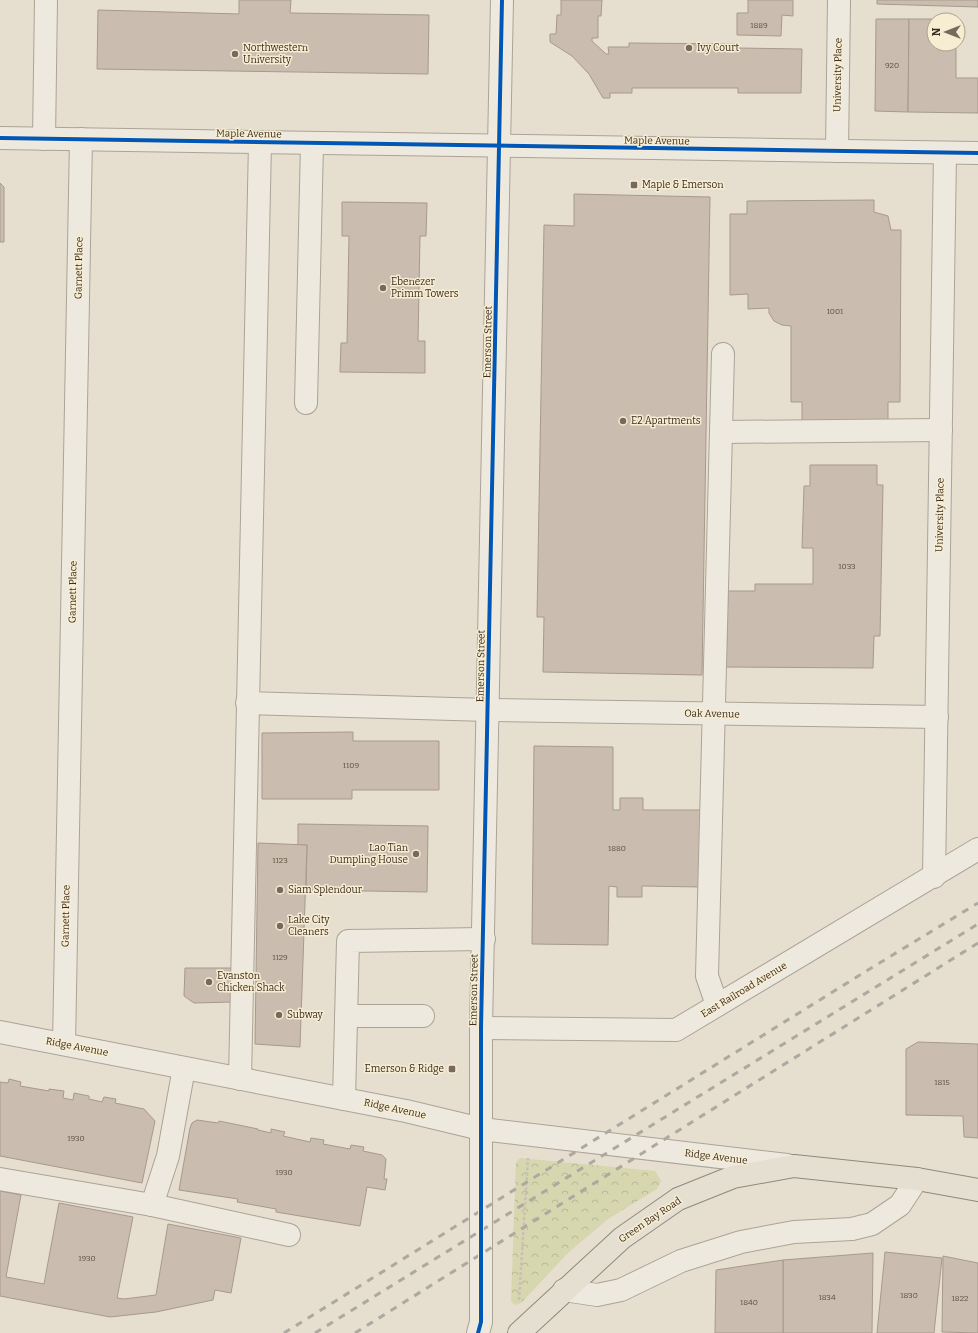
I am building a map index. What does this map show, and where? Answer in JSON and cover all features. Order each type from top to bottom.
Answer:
[{"type":"main road","name":"Green Bay Road","points":[[519,1333],[622,1238],[678,1199],[733,1177],[794,1166],[917,1178],[978,1190]]},
{"type":"street","points":[[44,139],[46,0]]},
{"type":"street","name":"University Place","points":[[837,150],[839,0]]},
{"type":"street","name":"Emerson Street","points":[[478,1333],[481,1322],[481,1028],[500,147],[505,5]]},
{"type":"street","name":"Maple Avenue","points":[[0,138],[500,147],[837,150],[978,153]]},
{"type":"street","name":"Garnett Place","points":[[64,1044],[81,139]]},
{"type":"street","points":[[240,1078],[260,143]]},
{"type":"street","points":[[306,403],[312,144]]},
{"type":"street","name":"University Place","points":[[934,877],[945,153]]},
{"type":"street","points":[[717,1005],[707,976],[723,354]]},
{"type":"street","points":[[721,432],[941,430]]},
{"type":"street","name":"Oak Avenue","points":[[247,703],[488,710],[937,717]]},
{"type":"street","name":"East Railroad Avenue","points":[[481,1028],[676,1030],[978,850]]},
{"type":"street","points":[[344,1099],[348,941],[484,939]]},
{"type":"street","points":[[346,1016],[423,1016]]},
{"type":"street","name":"Ridge Avenue","points":[[0,1032],[406,1111],[481,1129],[794,1166]]},
{"type":"street","points":[[152,1205],[168,1156],[184,1068]]},
{"type":"street","points":[[564,1290],[597,1296],[615,1292],[681,1261],[741,1242],[794,1232],[852,1229],[872,1224],[900,1205],[917,1178]]},
{"type":"street","points":[[0,1179],[152,1205],[289,1235]]},
{"type":"path","points":[[519,1301],[528,1158]]},
{"type":"green space","points":[[520,1158],[655,1171],[661,1181],[657,1189],[608,1219],[569,1252],[521,1303],[515,1305],[511,1301],[516,1162]]},
{"type":"building","points":[[239,0],[291,0],[290,13],[429,15],[428,74],[97,69],[98,10],[239,14]]},
{"type":"building","name":"Ivy Court","points":[[561,0],[602,0],[601,16],[598,16],[598,38],[592,38],[592,41],[606,54],[609,54],[608,47],[629,47],[629,43],[737,44],[738,48],[802,49],[801,93],[738,93],[738,88],[632,88],[632,93],[610,93],[610,98],[603,98],[589,74],[572,56],[550,42],[550,34],[556,34],[557,15],[561,15]]},
{"type":"building","points":[[748,0],[793,0],[793,16],[782,15],[781,36],[737,35],[737,13],[748,13]]},
{"type":"building","points":[[877,0],[978,0],[978,7],[877,4]]},
{"type":"building","points":[[876,19],[909,19],[908,112],[875,111]]},
{"type":"building","points":[[909,19],[926,19],[926,52],[956,52],[956,78],[978,78],[978,113],[908,112]]},
{"type":"building","points":[[0,183],[4,187],[4,242],[0,242]]},
{"type":"building","name":"E2 Apartments","points":[[574,194],[710,197],[702,675],[543,672],[544,617],[537,617],[544,225],[574,226]]},
{"type":"building","points":[[874,200],[874,212],[888,216],[891,230],[901,230],[900,402],[888,402],[888,424],[802,425],[802,402],[791,402],[791,326],[782,325],[774,321],[769,313],[769,308],[748,309],[748,294],[730,295],[730,214],[747,214],[747,201]]},
{"type":"building","name":"Ebenezer Primm Towers","points":[[342,202],[427,203],[426,236],[420,236],[418,341],[425,341],[425,373],[340,372],[341,343],[347,343],[349,236],[342,236]]},
{"type":"building","points":[[810,465],[877,465],[877,485],[883,485],[880,636],[874,636],[873,668],[726,667],[728,591],[755,591],[755,584],[813,584],[813,548],[802,548],[804,486],[810,486]]},
{"type":"building","points":[[353,732],[353,741],[439,741],[439,790],[352,790],[352,799],[262,799],[262,733]]},
{"type":"building","points":[[534,746],[613,747],[613,810],[620,810],[620,798],[643,798],[643,810],[701,810],[701,887],[642,886],[642,897],[617,897],[617,887],[609,886],[608,945],[532,944]]},
{"type":"building","points":[[298,824],[428,826],[427,892],[306,890],[307,845],[298,845]]},
{"type":"building","points":[[258,843],[307,845],[300,1047],[255,1044]]},
{"type":"building","name":"Evanston Chicken Shack","points":[[185,968],[233,968],[232,1002],[194,1003],[184,996]]},
{"type":"building","points":[[918,1042],[978,1044],[978,1138],[964,1137],[963,1116],[906,1115],[906,1049]]},
{"type":"building","points":[[9,1079],[21,1082],[20,1086],[49,1091],[49,1089],[64,1091],[63,1098],[73,1100],[74,1093],[89,1096],[89,1099],[102,1102],[104,1097],[116,1099],[115,1103],[144,1109],[155,1121],[142,1183],[0,1156],[0,1082],[8,1083]]},
{"type":"building","points":[[197,1120],[218,1123],[219,1121],[271,1133],[271,1129],[285,1132],[283,1136],[310,1142],[311,1138],[324,1140],[323,1144],[350,1149],[351,1145],[364,1147],[363,1151],[382,1155],[386,1159],[384,1179],[387,1179],[385,1190],[367,1187],[360,1226],[276,1212],[276,1209],[237,1202],[238,1199],[179,1190],[190,1128],[192,1123]]},
{"type":"building","points":[[0,1191],[21,1195],[6,1277],[44,1284],[59,1203],[133,1217],[117,1298],[124,1299],[156,1295],[168,1224],[241,1238],[231,1293],[215,1290],[213,1300],[156,1312],[110,1317],[0,1296]]},
{"type":"building","points":[[885,1252],[942,1258],[934,1333],[877,1333]]},
{"type":"building","points":[[873,1253],[872,1333],[783,1333],[783,1260]]},
{"type":"building","points":[[943,1256],[978,1263],[978,1333],[942,1332]]},
{"type":"building","points":[[783,1260],[783,1333],[715,1333],[716,1270]]},
{"type":"railway","points":[[284,1333],[978,903]]},
{"type":"railway","points":[[315,1333],[978,924]]},
{"type":"railway","points":[[355,1333],[978,943]]},
{"type":"cycle path","points":[[478,1333],[481,1322],[481,1028],[502,0]]},
{"type":"cycle path","points":[[0,138],[978,153]]},
{"type":"place","name":"Ivy Court","points":[[689,48]]},
{"type":"place","name":"Northwestern University","points":[[235,54]]},
{"type":"place","name":"Maple & Emerson","points":[[634,185]]},
{"type":"place","name":"Ebenezer Primm Towers","points":[[383,288]]},
{"type":"place","name":"E2 Apartments","points":[[623,421]]},
{"type":"place","name":"Lao Tian Dumpling House","points":[[416,854]]},
{"type":"place","name":"Siam Splendour","points":[[280,890]]},
{"type":"place","name":"Lake City Cleaners","points":[[280,926]]},
{"type":"place","name":"Evanston Chicken Shack","points":[[209,982]]},
{"type":"place","name":"Subway","points":[[279,1015]]},
{"type":"place","name":"Emerson & Ridge","points":[[452,1069]]}]
